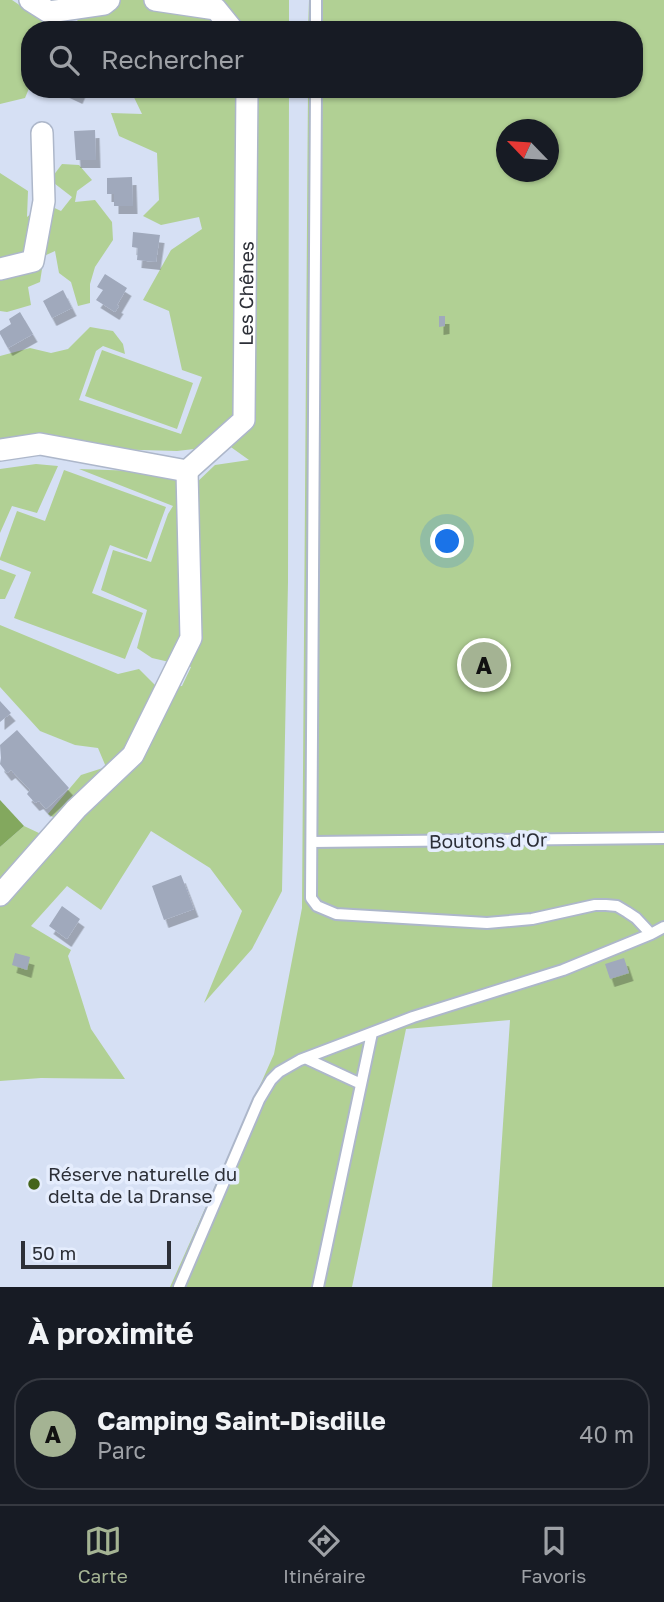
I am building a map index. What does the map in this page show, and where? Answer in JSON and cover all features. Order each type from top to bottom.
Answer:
[{"type":"street","points":[[30,0],[49,12],[104,4],[109,0]]},
{"type":"street","points":[[155,0],[216,9],[226,21]]},
{"type":"street","name":"Les Chênes","points":[[187,471],[244,420],[247,98]]},
{"type":"street","points":[[0,269],[33,261],[44,201],[42,133]]},
{"type":"street","points":[[0,450],[40,444],[187,471],[191,638],[133,755],[76,808],[0,895]]},
{"type":"lane","points":[[316,0],[316,21]]},
{"type":"lane","points":[[316,98],[311,898],[317,906],[336,914],[487,923],[532,919],[595,905],[617,906],[636,918],[651,934]]},
{"type":"lane","name":"Boutons d'Or","points":[[312,842],[664,838]]},
{"type":"lane","points":[[179,1287],[264,1090],[279,1072],[305,1058],[413,1017],[563,970],[664,927]]},
{"type":"lane","points":[[318,1287],[372,1033]]},
{"type":"lane","points":[[305,1058],[361,1084]]},
{"type":"shaded area","points":[[0,0],[12,0],[43,21],[21,21],[21,98],[25,98],[0,104]]},
{"type":"shaded area","points":[[88,0],[289,0],[289,21],[77,20],[102,9]]},
{"type":"shaded area","points":[[309,0],[664,0],[664,1287],[492,1287],[510,1020],[406,1029],[352,1287],[170,1287],[274,1054],[302,908],[308,98],[643,98],[643,21],[308,21]]},
{"type":"shaded area","points":[[134,98],[289,98],[288,582],[282,891],[252,949],[204,1003],[242,911],[210,868],[151,831],[101,910],[67,886],[31,926],[71,950],[68,956],[91,1029],[125,1079],[41,1078],[0,1081],[0,847],[24,826],[56,841],[71,828],[48,814],[81,775],[106,767],[98,748],[75,745],[40,731],[0,687],[0,625],[118,674],[139,669],[157,687],[182,686],[191,667],[152,658],[137,648],[147,610],[101,590],[113,550],[151,562],[173,506],[79,469],[137,471],[172,476],[194,485],[215,465],[249,460],[228,445],[177,451],[0,446],[0,356],[30,348],[51,353],[68,349],[90,327],[113,331],[123,344],[125,354],[103,346],[96,351],[79,400],[181,434],[202,377],[182,370],[169,311],[143,300],[171,250],[202,229],[199,217],[161,225],[143,216],[159,200],[157,153],[119,136],[111,113],[142,114]]},
{"type":"shaded area","points":[[62,164],[79,165],[92,180],[77,191],[75,202],[95,200],[112,222],[113,240],[95,267],[90,284],[90,303],[78,306],[71,282],[59,273],[55,251],[44,256],[40,282],[28,287],[31,305],[7,312],[0,311],[0,173],[28,191],[27,217],[44,203],[61,211],[72,197],[50,180]]},
{"type":"shaded area","points":[[102,350],[193,383],[177,429],[85,396]]},
{"type":"shaded area","points":[[36,464],[58,466],[37,513],[12,506],[0,533],[0,469]]},
{"type":"shaded area","points":[[64,470],[166,507],[147,559],[110,545],[92,593],[143,613],[125,659],[14,618],[31,572],[0,558],[17,511],[45,521]]},
{"type":"shaded area","points":[[0,569],[16,575],[5,599],[0,599]]},
{"type":"shaded area","points":[[0,800],[24,826],[0,847]]},
{"type":"building","points":[[95,130],[96,160],[76,160],[74,131]]},
{"type":"building","points":[[132,177],[133,206],[114,206],[114,194],[107,194],[107,178]]},
{"type":"building","points":[[133,232],[160,235],[156,262],[137,260],[138,248],[132,247]]},
{"type":"building","points":[[105,274],[127,288],[115,312],[96,300],[103,290],[97,287]]},
{"type":"building","points":[[63,290],[72,308],[52,318],[43,301]]},
{"type":"building","points":[[20,312],[33,334],[8,348],[0,331],[11,324],[9,319]]},
{"type":"building","points":[[439,316],[445,316],[445,326],[439,327]]},
{"type":"building","points":[[0,701],[11,713],[0,722]]},
{"type":"building","points":[[17,730],[69,788],[46,809],[39,801],[35,803],[27,794],[30,790],[11,770],[7,773],[0,764],[0,745]]},
{"type":"building","points":[[181,875],[194,909],[164,920],[152,886]]},
{"type":"building","points":[[62,906],[80,919],[67,939],[49,926]]},
{"type":"building","points":[[15,953],[30,957],[27,970],[12,965]]},
{"type":"building","points":[[624,958],[629,973],[610,979],[605,964]]},
{"type":"place","name":"Camping Saint-Disdille","points":[[484,665]]},
{"type":"place","name":"Réserve naturelle du delta de la Dranse","points":[[34,1184]]}]
